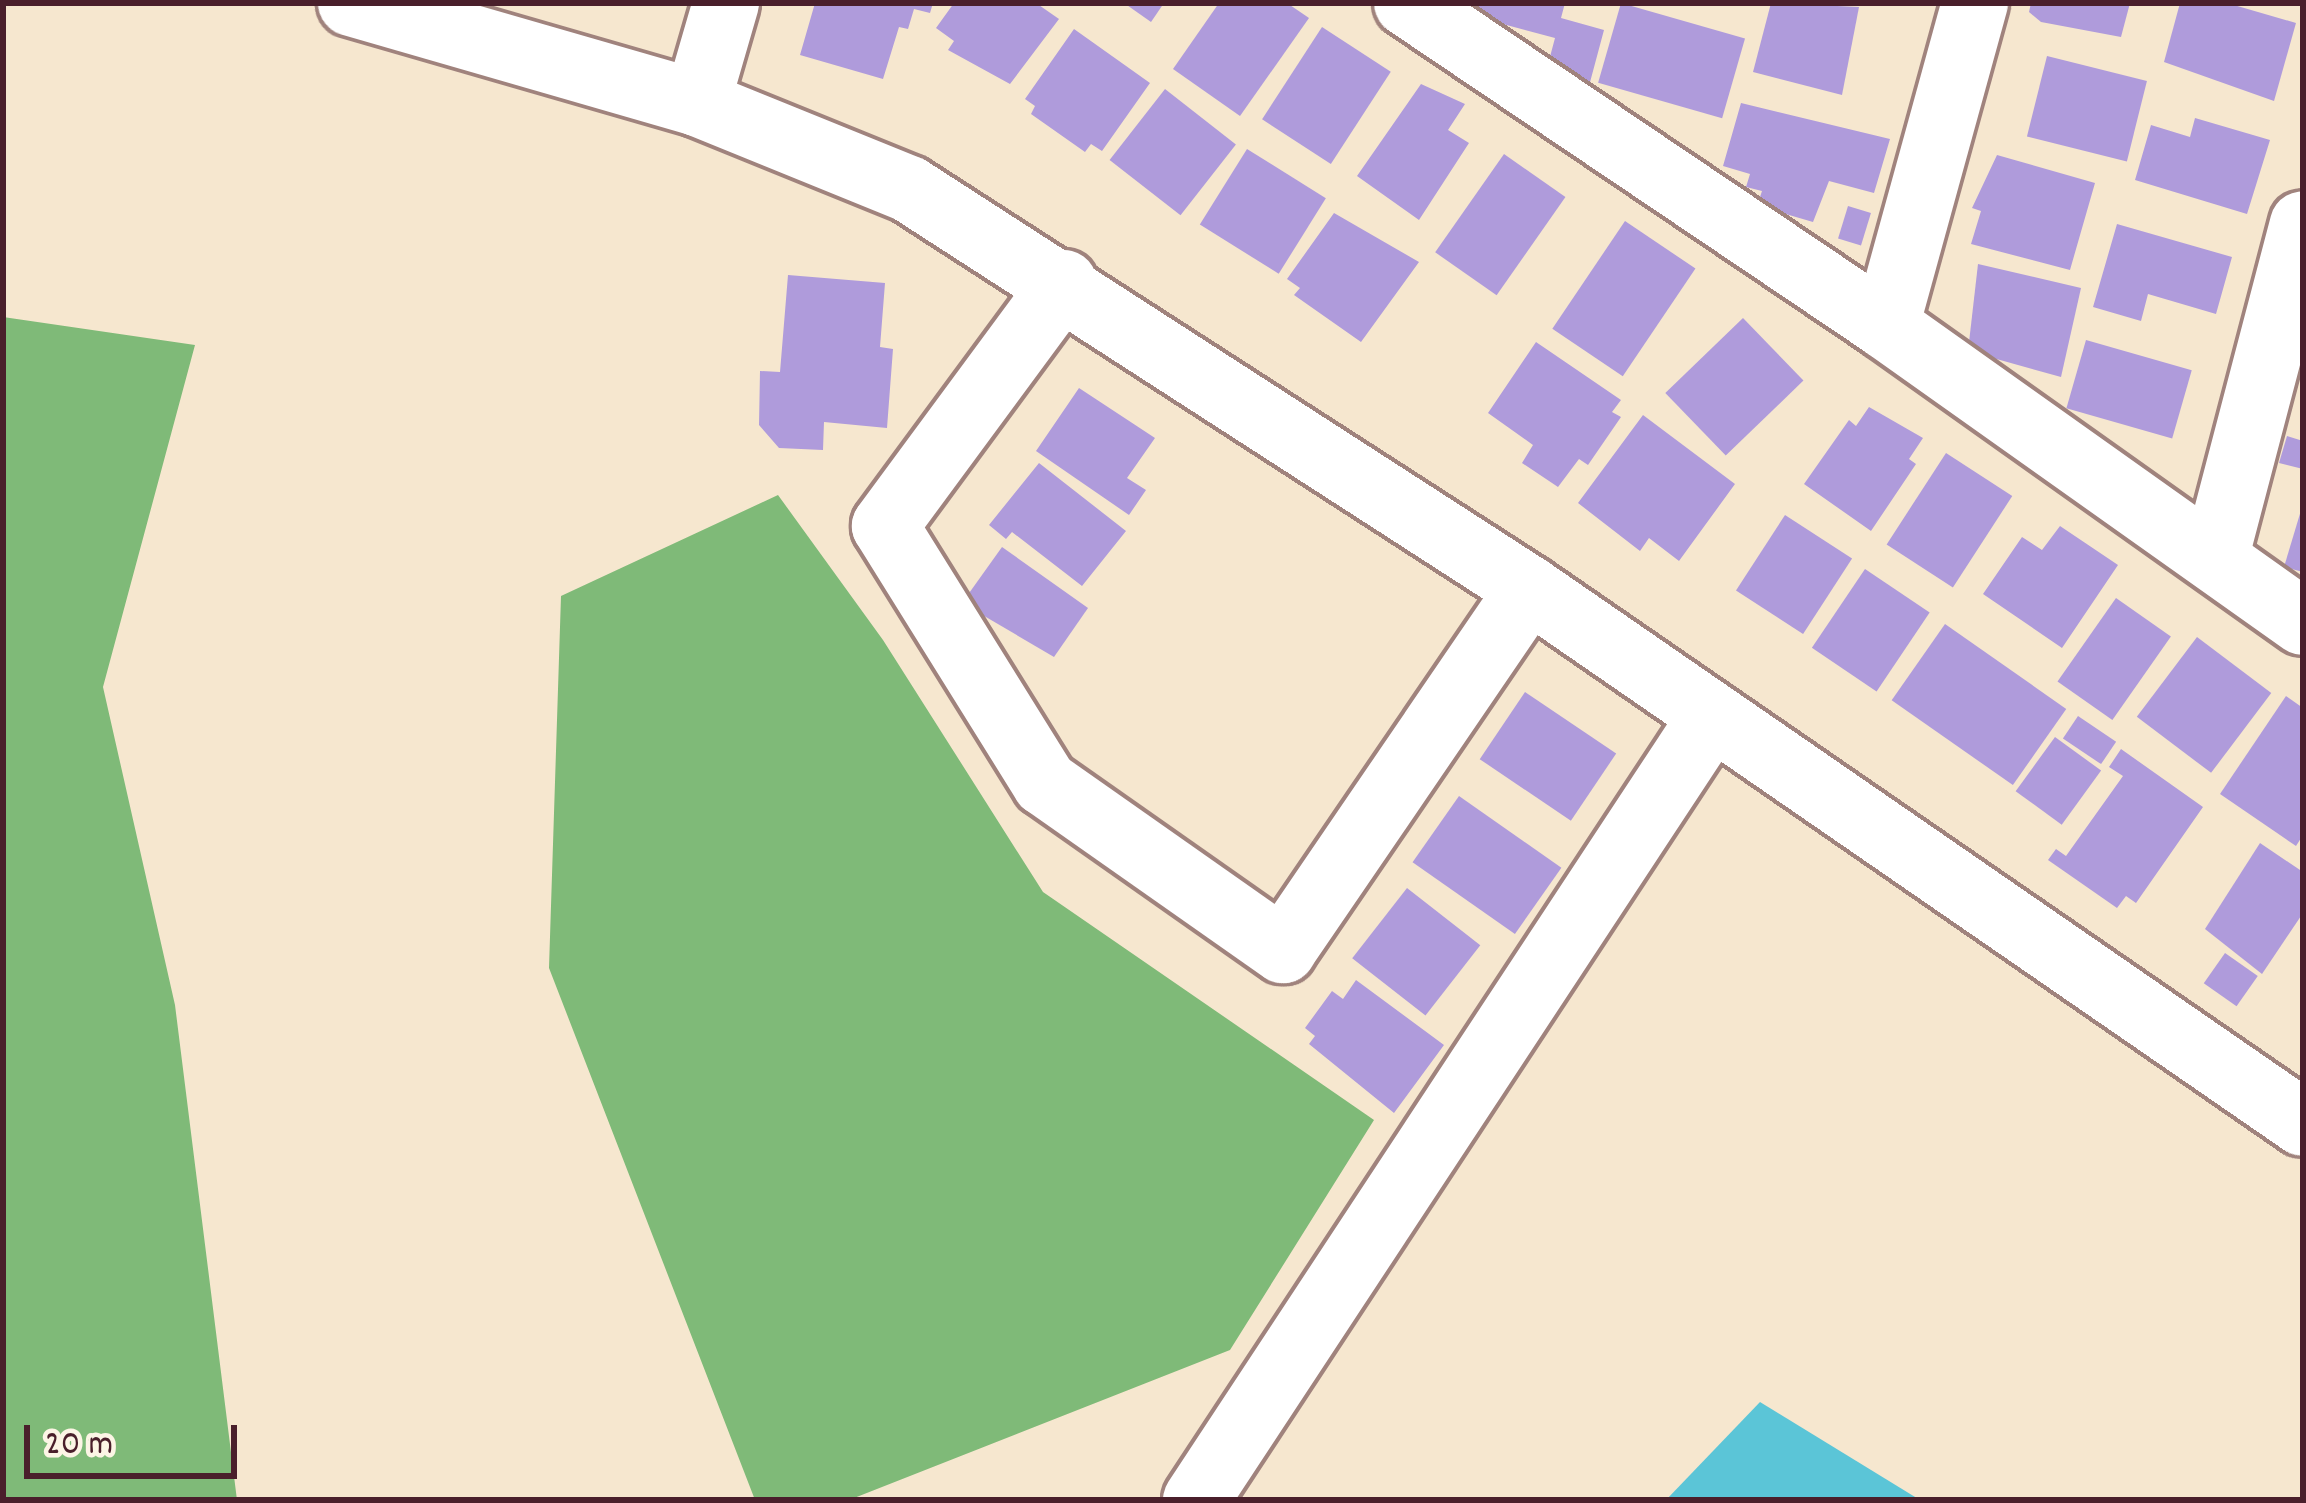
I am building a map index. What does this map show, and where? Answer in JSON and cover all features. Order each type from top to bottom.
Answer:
[{"type":"street","points":[[351,3],[697,103],[909,189],[1064,283],[1529,589],[2303,1123]]},
{"type":"street","points":[[697,103],[726,3]]},
{"type":"street","points":[[1407,3],[1886,326],[2303,622]]},
{"type":"street","points":[[1886,326],[1975,3]]},
{"type":"street","points":[[2215,559],[2303,224]]},
{"type":"street","points":[[1064,283],[885,526],[1045,783],[1283,950],[1529,589]]},
{"type":"street","points":[[1196,1500],[1712,716]]},
{"type":"green space","points":[[3,317],[195,345],[103,687],[175,1005],[237,1500],[3,1500]]},
{"type":"green space","points":[[778,495],[883,640],[1043,892],[1374,1120],[1230,1350],[849,1500],[755,1500],[549,968],[561,596]]},
{"type":"water","points":[[1760,1402],[1920,1500],[1666,1500]]},
{"type":"building","points":[[815,3],[933,3],[930,13],[914,9],[908,29],[899,27],[883,79],[800,55]]},
{"type":"building","points":[[954,3],[1036,3],[1059,19],[1010,84],[948,50],[954,41],[936,28]]},
{"type":"building","points":[[1124,3],[1164,3],[1151,22]]},
{"type":"building","points":[[1219,3],[1287,3],[1309,18],[1240,116],[1173,69]]},
{"type":"building","points":[[1476,3],[1565,3],[1561,18],[1604,30],[1589,86],[1547,68],[1555,38],[1473,16]]},
{"type":"building","points":[[1621,3],[1745,39],[1722,118],[1598,83]]},
{"type":"building","points":[[1771,3],[1859,7],[1842,95],[1753,72]]},
{"type":"building","points":[[2031,3],[2130,3],[2121,37],[2041,22],[2029,12]]},
{"type":"building","points":[[2180,3],[2227,3],[2296,23],[2274,101],[2164,62]]},
{"type":"building","points":[[1322,27],[1391,72],[1331,164],[1262,119]]},
{"type":"building","points":[[1074,29],[1150,83],[1102,151],[1091,144],[1085,152],[1031,114],[1035,106],[1025,99]]},
{"type":"building","points":[[2047,56],[2147,81],[2127,161],[2027,137]]},
{"type":"building","points":[[1421,84],[1465,104],[1448,130],[1469,143],[1419,220],[1357,176]]},
{"type":"building","points":[[1165,89],[1236,144],[1181,215],[1110,160]]},
{"type":"building","points":[[1741,103],[1890,139],[1874,193],[1829,181],[1813,222],[1772,210],[1759,200],[1762,191],[1746,187],[1750,174],[1723,166]]},
{"type":"building","points":[[2195,118],[2270,140],[2247,214],[2135,180],[2151,125],[2190,137]]},
{"type":"building","points":[[1247,149],[1326,198],[1279,274],[1200,224]]},
{"type":"building","points":[[1504,154],[1565,197],[1497,295],[1435,252]]},
{"type":"building","points":[[1997,155],[2095,183],[2070,270],[1971,244],[1981,211],[1972,208]]},
{"type":"building","points":[[1848,206],[1871,213],[1861,246],[1838,239]]},
{"type":"building","points":[[1334,213],[1419,262],[1361,342],[1294,295],[1300,288],[1287,279]]},
{"type":"building","points":[[1625,221],[1695,269],[1623,376],[1552,329]]},
{"type":"building","points":[[2117,224],[2232,257],[2216,314],[2148,294],[2141,321],[2093,307]]},
{"type":"building","points":[[1978,264],[2081,288],[2061,377],[1968,351]]},
{"type":"building","points":[[788,275],[885,283],[880,347],[893,349],[887,428],[824,422],[823,450],[779,448],[759,425],[760,371],[780,372]]},
{"type":"building","points":[[1743,318],[1803,381],[1726,456],[1665,393]]},
{"type":"building","points":[[2086,340],[2192,370],[2172,439],[2066,408]]},
{"type":"building","points":[[1536,342],[1621,400],[1612,412],[1621,417],[1588,465],[1579,459],[1558,487],[1522,463],[1533,445],[1488,413]]},
{"type":"building","points":[[1079,388],[1155,438],[1127,478],[1146,490],[1129,515],[1036,451]]},
{"type":"building","points":[[1869,407],[1923,438],[1909,459],[1916,464],[1871,531],[1804,484],[1849,420],[1856,426]]},
{"type":"building","points":[[1643,415],[1735,484],[1679,561],[1649,538],[1640,551],[1578,503]]},
{"type":"building","points":[[2287,436],[2303,441],[2303,469],[2279,463]]},
{"type":"building","points":[[1946,453],[2012,496],[1953,587],[1887,544]]},
{"type":"building","points":[[1039,463],[1126,531],[1082,586],[1012,532],[1006,539],[989,525]]},
{"type":"building","points":[[2303,507],[2303,572],[2284,567]]},
{"type":"building","points":[[1785,515],[1852,559],[1803,634],[1736,590]]},
{"type":"building","points":[[2060,526],[2118,565],[2062,648],[1983,594],[2022,537],[2042,550]]},
{"type":"building","points":[[1002,547],[1088,608],[1054,657],[962,603]]},
{"type":"building","points":[[1865,569],[1930,613],[1877,691],[1812,648]]},
{"type":"building","points":[[2116,598],[2171,636],[2112,720],[2057,682]]},
{"type":"building","points":[[1945,624],[2066,709],[2013,785],[1892,700]]},
{"type":"building","points":[[2197,637],[2271,693],[2211,773],[2137,717]]},
{"type":"building","points":[[1525,692],[1616,754],[1571,821],[1480,759]]},
{"type":"building","points":[[2286,696],[2303,708],[2303,835],[2296,846],[2220,794]]},
{"type":"building","points":[[2078,716],[2116,742],[2101,764],[2063,738]]},
{"type":"building","points":[[2055,737],[2101,771],[2062,825],[2016,791]]},
{"type":"building","points":[[2121,749],[2203,807],[2136,903],[2126,896],[2117,908],[2048,860],[2056,849],[2066,856],[2123,776],[2109,767]]},
{"type":"building","points":[[1459,796],[1561,868],[1515,934],[1413,862]]},
{"type":"building","points":[[2260,843],[2303,872],[2303,913],[2262,974],[2205,929]]},
{"type":"building","points":[[1407,888],[1480,945],[1425,1015],[1352,958]]},
{"type":"building","points":[[2225,953],[2258,976],[2237,1006],[2204,983]]},
{"type":"building","points":[[1356,980],[1444,1045],[1394,1113],[1309,1044],[1315,1036],[1305,1028],[1332,991],[1343,999]]}]
